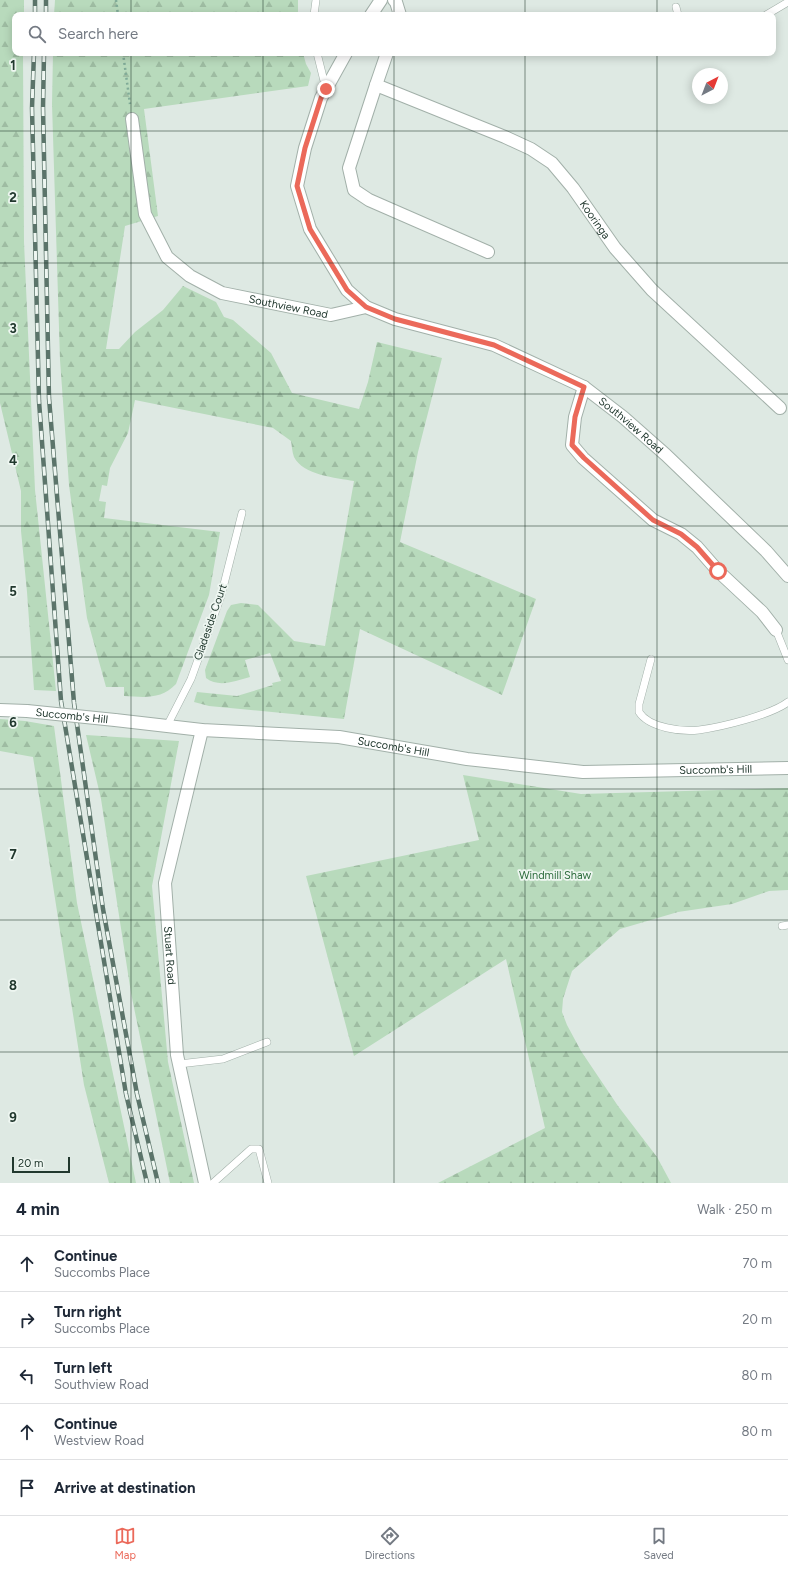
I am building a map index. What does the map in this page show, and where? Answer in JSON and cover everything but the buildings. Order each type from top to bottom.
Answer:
[{"type":"street","points":[[373,12],[381,0]]},
{"type":"street","points":[[394,0],[399,12]]},
{"type":"street","points":[[344,56],[321,98],[305,148],[297,186],[310,229],[347,290],[366,307]]},
{"type":"street","points":[[386,56],[349,168],[354,190],[368,200],[488,252]]},
{"type":"street","name":"Kooringa","points":[[376,85],[505,137],[531,149],[552,163],[573,188],[615,248],[652,290],[780,408]]},
{"type":"street","name":"Southview Road","points":[[132,120],[145,214],[167,257],[190,276],[222,293],[331,315],[366,307],[395,319],[494,345],[584,387],[623,417],[666,455],[766,551],[788,576]]},
{"type":"street","points":[[584,387],[575,417],[572,445],[584,458],[653,520],[681,534],[697,547],[718,571],[762,612],[776,630]]},
{"type":"street","name":"Succomb's Hill","points":[[0,710],[26,711],[202,730],[339,737],[467,759],[583,772],[788,768]]},
{"type":"street","name":"Stuart Road","points":[[202,730],[165,883],[179,1064],[205,1183]]},
{"type":"lane","points":[[314,12],[316,0]]},
{"type":"lane","points":[[771,12],[788,2]]},
{"type":"lane","points":[[676,7],[677,12]]},
{"type":"lane","points":[[318,56],[319,65],[326,89]]},
{"type":"lane","name":"Gladeside Court","points":[[167,726],[191,678],[215,611],[242,513]]},
{"type":"lane","points":[[776,630],[788,660]]},
{"type":"lane","points":[[651,659],[639,704],[639,712],[649,721],[658,725],[698,730],[755,716],[788,702]]},
{"type":"lane","points":[[179,1064],[223,1059],[267,1042]]},
{"type":"lane","points":[[213,1183],[251,1149],[259,1149],[268,1183]]},
{"type":"path","points":[[116,0],[118,12]]},
{"type":"path","points":[[123,56],[132,120]]},
{"type":"green space","points":[[0,0],[24,0],[24,12],[12,12],[12,56],[23,56],[24,242],[35,490],[56,691],[34,690],[21,531],[21,491],[0,403]]},
{"type":"green space","points":[[55,0],[298,0],[298,12],[54,12]]},
{"type":"green space","points":[[53,56],[304,56],[311,73],[308,86],[144,109],[158,216],[125,226],[106,349],[119,349],[135,332],[163,310],[183,286],[216,302],[224,317],[233,320],[271,353],[292,393],[359,409],[368,382],[377,342],[442,358],[418,452],[400,542],[536,599],[502,695],[360,629],[344,719],[209,706],[194,702],[197,692],[237,696],[273,685],[272,683],[281,681],[270,653],[245,660],[250,677],[227,683],[216,683],[206,678],[205,670],[227,611],[231,605],[241,603],[258,605],[294,641],[325,646],[354,481],[321,475],[305,468],[298,463],[294,457],[291,441],[273,428],[135,400],[128,433],[110,468],[107,486],[102,485],[99,501],[106,502],[104,518],[220,532],[209,595],[176,684],[164,693],[145,697],[124,696],[124,687],[106,687],[87,618],[69,485],[60,360],[52,104]]},
{"type":"green space","points":[[0,719],[25,721],[54,726],[77,903],[136,1183],[109,1183],[84,1085],[33,757],[0,751]]},
{"type":"green space","points":[[86,735],[179,741],[152,886],[168,1062],[194,1183],[170,1183],[131,993],[101,799]]},
{"type":"green space","name":"Windmill Shaw","points":[[463,775],[581,794],[788,788],[788,890],[769,891],[732,904],[678,912],[620,929],[572,971],[563,999],[562,1012],[581,1051],[618,1106],[657,1157],[671,1183],[438,1183],[545,1128],[506,959],[354,1056],[306,876],[479,840]]},
{"type":"railway","points":[[35,0],[35,12]]},
{"type":"railway","points":[[46,0],[46,12]]},
{"type":"railway","points":[[34,56],[32,108],[39,401],[61,701],[126,1094],[147,1183]]},
{"type":"railway","points":[[44,56],[43,108],[49,398],[74,703],[103,909],[137,1094],[158,1183]]},
{"type":"route","points":[[326,89],[321,98],[305,148],[297,186],[310,229],[347,290],[366,307],[395,319],[494,345],[584,387],[575,417],[572,445],[584,458],[653,520],[681,534],[697,547],[718,571]]}]
